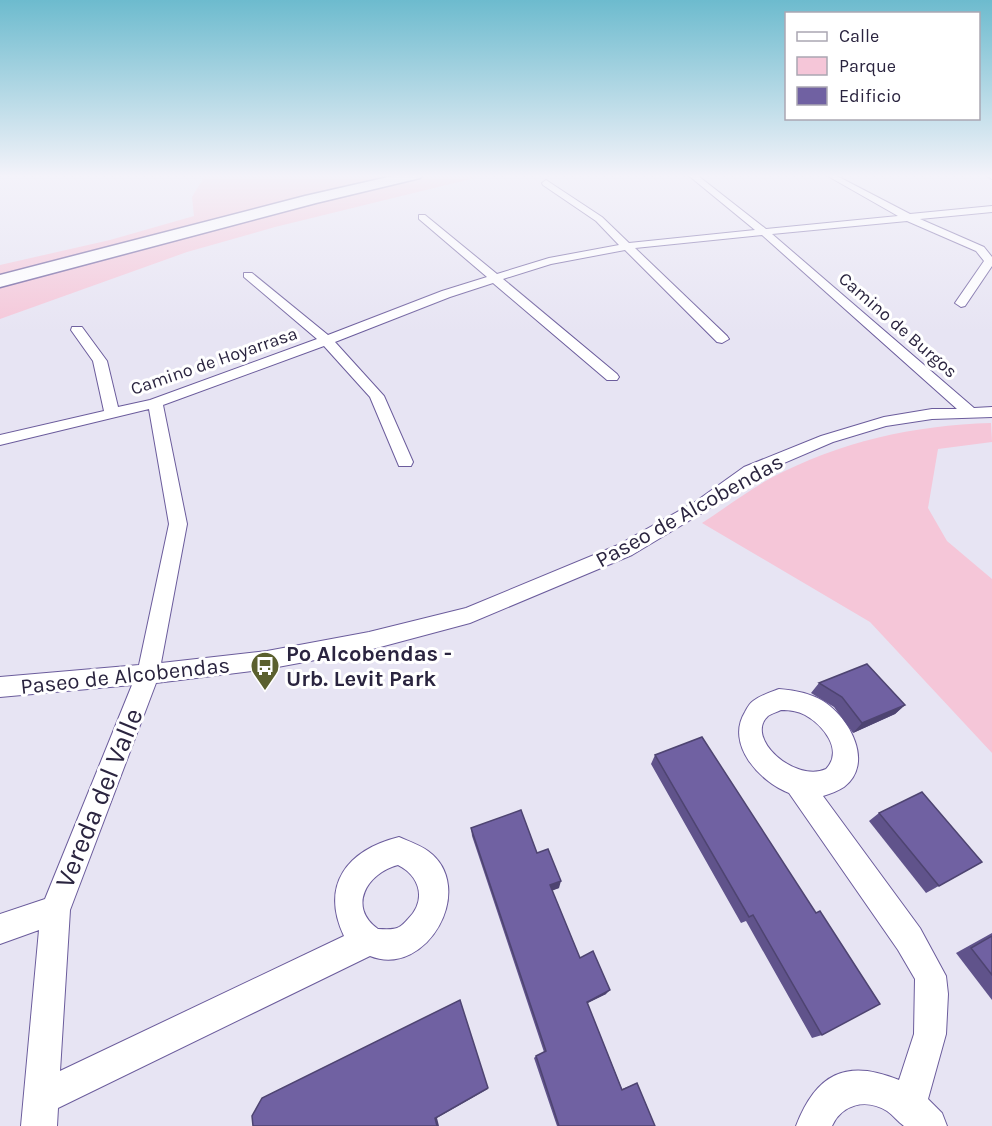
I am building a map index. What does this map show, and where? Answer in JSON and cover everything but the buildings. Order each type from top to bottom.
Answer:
[{"type":"highway","points":[[0,272],[183,228]]},
{"type":"highway","points":[[0,281],[88,261],[209,228]]},
{"type":"street","points":[[435,228],[612,377]]},
{"type":"street","points":[[608,228],[722,339]]},
{"type":"street","name":"Camino de Burgos","points":[[758,228],[970,412]]},
{"type":"street","name":"Camino de Hoyarrasa","points":[[0,440],[155,403],[327,341],[495,276],[549,261],[628,246],[823,228]]},
{"type":"street","name":"Camino de Hoyarrasa","points":[[929,228],[980,249],[990,261],[961,303]]},
{"type":"street","name":"Camino de Hoyarrasa","points":[[248,275],[327,341],[377,396],[405,462]]},
{"type":"street","name":"Camino de Hoyarrasa","points":[[77,330],[100,361],[112,413]]},
{"type":"street","name":"Vereda del Valle","points":[[40,1112],[54,910],[148,674],[178,524],[155,403]]},
{"type":"street","name":"Paseo de Alcobendas","points":[[0,687],[148,674],[267,660],[335,647],[470,615],[625,550],[700,506],[750,471],[826,439],[884,422],[929,414],[992,412]]},
{"type":"street","points":[[798,784],[909,939],[930,976],[932,994],[930,1034],[918,1116],[888,1093],[859,1086],[834,1093],[817,1114],[814,1126]]},
{"type":"street","points":[[0,929],[54,910]]},
{"type":"street","points":[[40,1112],[368,941]]},
{"type":"green space","points":[[154,228],[273,228],[187,252],[0,319],[0,265]]},
{"type":"green space","points":[[991,423],[992,442],[938,449],[928,508],[947,541],[992,579],[992,753],[870,622],[702,523],[771,478],[823,454],[905,432],[962,424]]},
{"type":"place","name":"Pº Alcobendas - Urb. Levit Park","points":[[265,692]]}]
